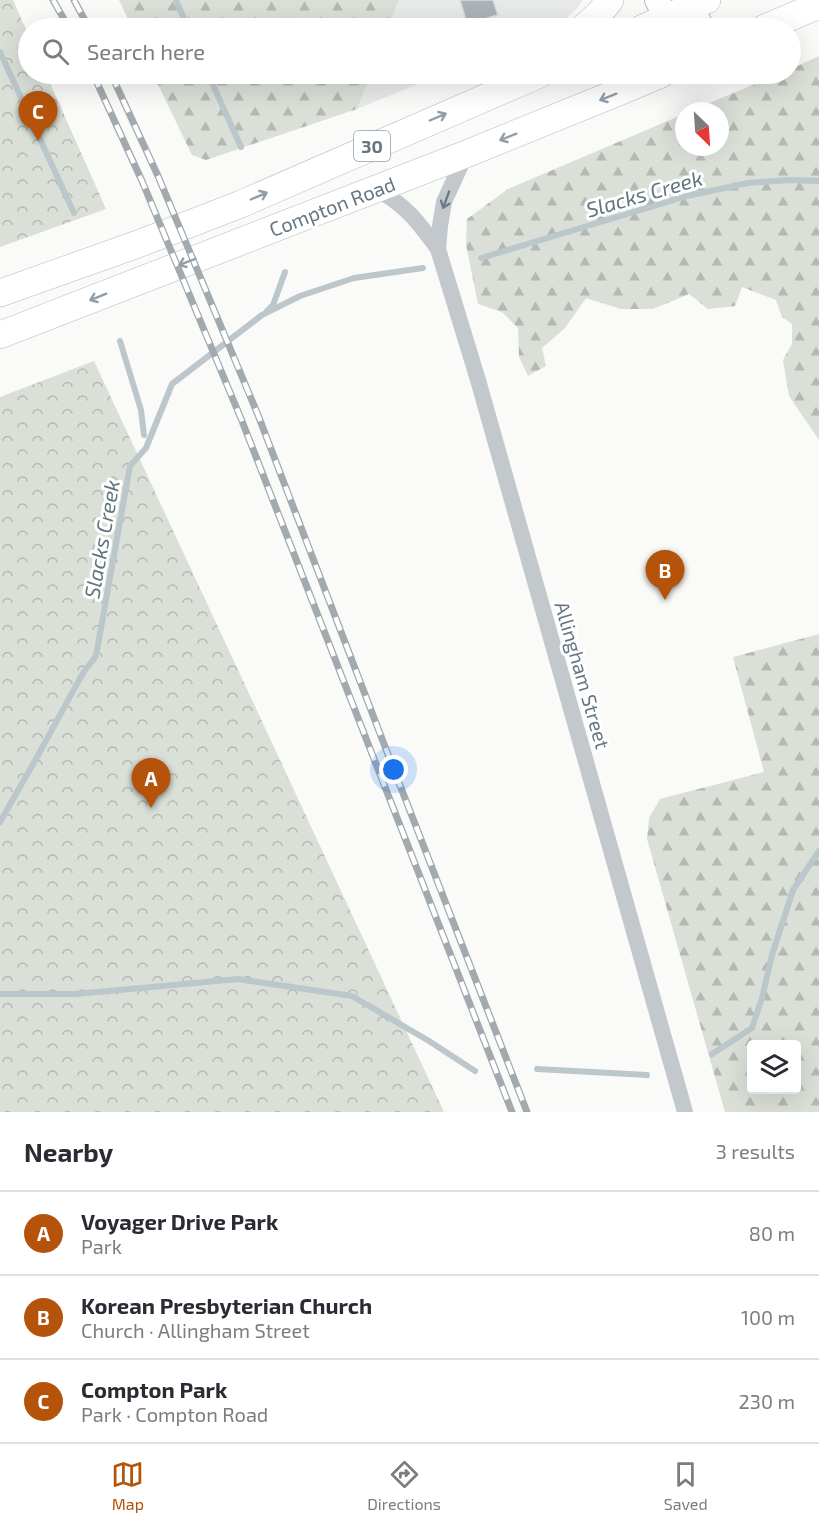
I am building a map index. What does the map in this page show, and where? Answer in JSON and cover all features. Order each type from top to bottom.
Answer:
[{"type":"main road","points":[[594,18],[610,0]]},
{"type":"main road","points":[[788,18],[819,5]]},
{"type":"main road","points":[[663,18],[697,9]]},
{"type":"main road","name":"Compton Road","points":[[0,293],[138,244],[241,204],[517,84]]},
{"type":"main road","name":"Compton Road","points":[[0,335],[466,154],[639,84]]},
{"type":"street","name":"Allingham Street","points":[[438,249],[444,202],[466,154]]},
{"type":"street","name":"Allingham Street","points":[[376,189],[407,210],[438,249],[478,380],[685,1112]]},
{"type":"shaded area","points":[[399,0],[582,0],[566,18],[392,18]]},
{"type":"shaded area","points":[[367,84],[418,84],[357,109]]},
{"type":"green space","points":[[0,0],[13,0],[21,18],[18,18],[18,84],[50,84],[106,209],[0,247]]},
{"type":"green space","points":[[119,0],[399,0],[392,18],[127,18]]},
{"type":"green space","points":[[819,56],[819,440],[789,396],[783,360],[792,344],[792,324],[782,317],[776,300],[742,287],[735,306],[708,309],[689,294],[653,309],[621,309],[586,298],[565,328],[542,348],[546,366],[528,376],[519,357],[518,328],[502,312],[478,304],[466,245],[467,219],[508,189],[675,118],[675,156],[729,156],[729,102],[712,102],[755,84],[801,84],[801,64]]},
{"type":"green space","points":[[158,84],[367,84],[357,109],[206,160],[192,155]]},
{"type":"green space","points":[[94,361],[444,1112],[0,1112],[0,397]]},
{"type":"green space","points":[[819,634],[819,1112],[725,1112],[647,839],[649,818],[660,799],[764,772],[733,657]]},
{"type":"building","points":[[460,0],[493,0],[498,15],[488,18],[465,18]]},
{"type":"waterway","points":[[176,0],[184,18]]},
{"type":"waterway","points":[[0,52],[74,213]]},
{"type":"waterway","points":[[213,84],[241,147]]},
{"type":"waterway","name":"Slacks Creek","points":[[481,258],[687,196],[748,183],[789,180],[819,181]]},
{"type":"waterway","name":"Slacks Creek","points":[[0,822],[83,673],[96,656],[130,466],[146,448],[172,384],[262,315],[300,296],[354,278],[423,268]]},
{"type":"waterway","points":[[267,311],[273,305],[285,272]]},
{"type":"waterway","points":[[120,341],[141,410],[144,435]]},
{"type":"waterway","points":[[712,1054],[752,1028],[793,890],[819,851]]},
{"type":"waterway","points":[[0,994],[76,994],[238,979],[352,996],[475,1071]]},
{"type":"waterway","points":[[537,1069],[647,1075]]},
{"type":"railway","points":[[53,0],[63,18]]},
{"type":"railway","points":[[74,0],[84,18]]},
{"type":"railway","points":[[98,84],[142,181],[242,421],[512,1112]]},
{"type":"railway","points":[[116,84],[158,176],[258,415],[527,1112]]},
{"type":"place","name":"Compton Park","points":[[38,141]]},
{"type":"place","name":"Korean Presbyterian Church","points":[[665,600]]},
{"type":"place","name":"Voyager Drive Park","points":[[151,808]]}]
